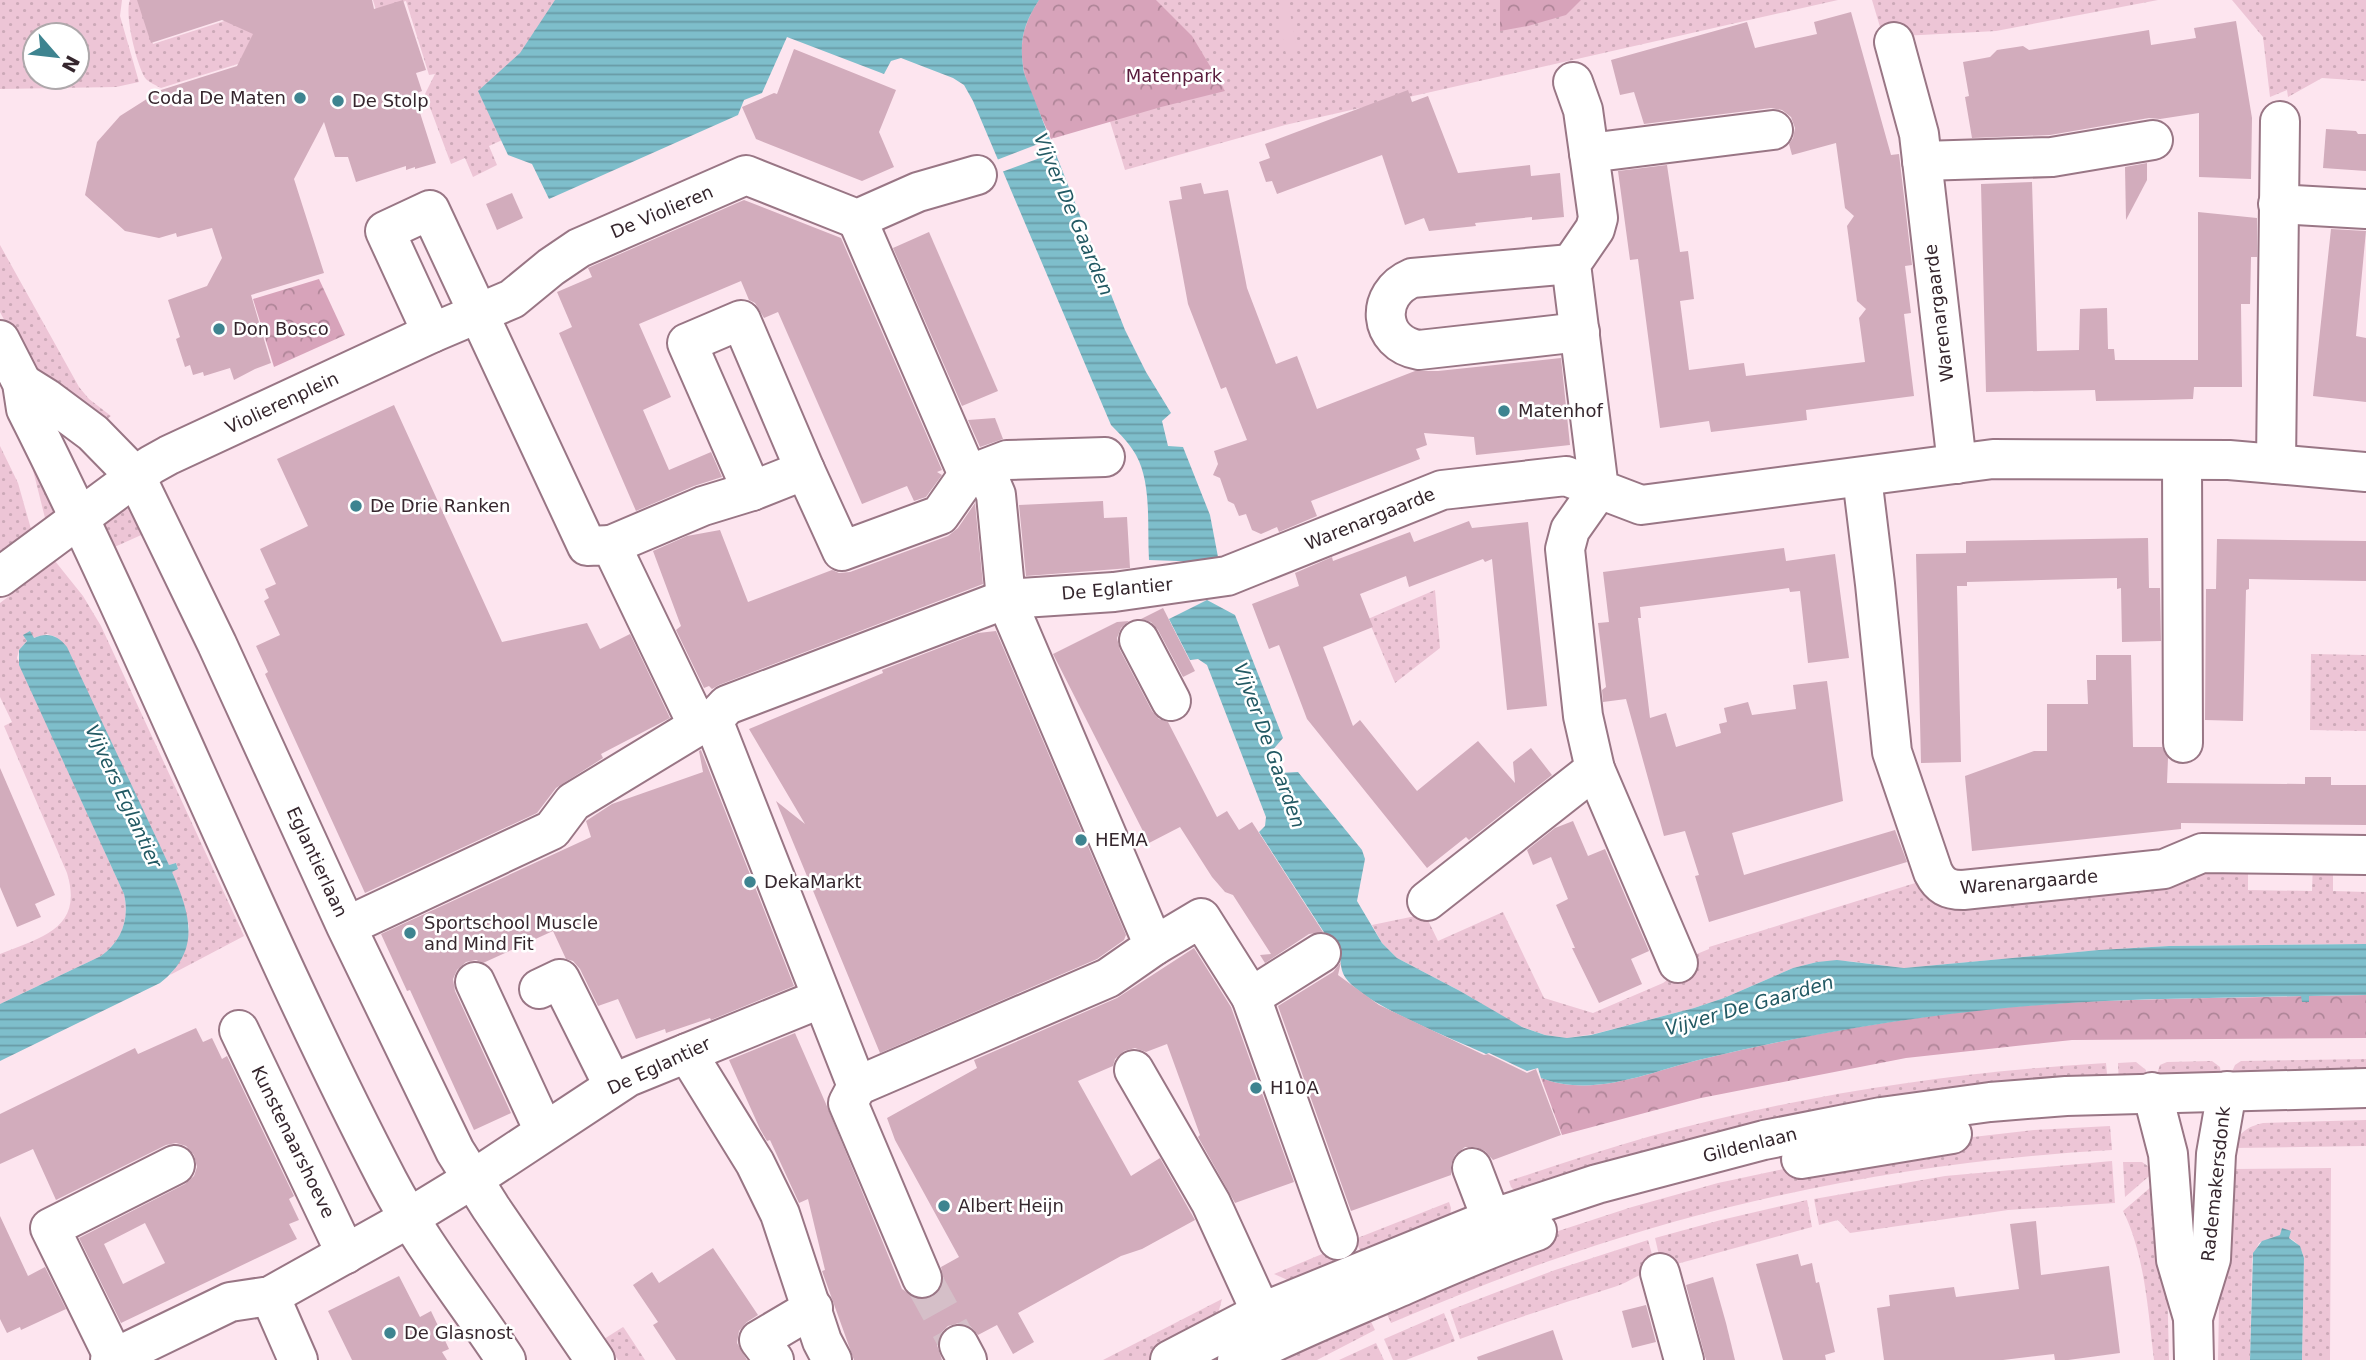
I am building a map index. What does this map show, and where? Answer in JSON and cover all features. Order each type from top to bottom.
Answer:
[{"type":"street","name":"Warenargaarde","points":[[1894,42],[1919,134],[1957,464]]},
{"type":"street","points":[[1573,82],[1583,110],[1598,218],[1595,229],[1572,264],[1599,489],[1570,530],[1565,549],[1583,716],[1595,769],[1678,963]]},
{"type":"street","points":[[2276,464],[2280,121]]},
{"type":"street","points":[[1589,153],[1773,130]]},
{"type":"street","points":[[1922,161],[2052,157],[2153,140]]},
{"type":"street","name":"De Violieren","points":[[479,313],[512,299],[579,248],[746,175],[857,219]]},
{"type":"street","points":[[977,175],[918,192],[857,219],[976,472],[996,495],[1006,599],[1154,946]]},
{"type":"street","points":[[2278,204],[2366,209]]},
{"type":"street","points":[[432,333],[386,231],[430,209],[587,546],[616,556],[706,723],[857,1086]]},
{"type":"street","points":[[1572,264],[1412,278],[1391,291],[1386,317],[1389,329],[1397,341],[1407,348],[1419,349],[1580,332]]},
{"type":"street","name":"Violierenplein","points":[[0,578],[135,477],[169,455],[479,313]]},
{"type":"street","points":[[752,491],[687,342],[741,320],[842,551],[940,515],[976,472],[1007,460],[1105,457]]},
{"type":"street","points":[[0,340],[22,383],[26,409],[79,518],[285,968],[389,1183],[506,1360]]},
{"type":"street","name":"Eglantierlaan","points":[[22,383],[93,433],[135,477],[217,644],[346,926],[455,1151],[595,1360]]},
{"type":"street","name":"Warenargaarde","points":[[1227,576],[1443,490],[1566,476],[1641,505],[1993,459],[2229,460],[2366,472]]},
{"type":"street","points":[[2182,461],[2183,743]]},
{"type":"street","points":[[616,556],[703,506],[752,491],[805,470]]},
{"type":"street","name":"Warenargaarde","points":[[1862,477],[1892,752],[1937,882],[1945,887],[1963,890],[2164,869],[2202,853],[2366,855]]},
{"type":"street","name":"De Eglantier","points":[[360,920],[552,830],[573,803],[706,723],[727,705],[1006,599],[1127,617],[1227,576]]},
{"type":"street","points":[[1127,617],[1171,701]]},
{"type":"street","points":[[1427,901],[1595,769]]},
{"type":"street","points":[[922,1278],[848,1103],[857,1086],[1108,978],[1201,918],[1251,997],[1338,1240]]},
{"type":"street","points":[[1251,997],[1321,953]]},
{"type":"street","points":[[539,989],[560,979],[613,1085]]},
{"type":"street","points":[[475,982],[544,1131]]},
{"type":"street","name":"De Eglantier","points":[[410,1217],[613,1085],[822,998]]},
{"type":"street","name":"Kunstenaarshoeve","points":[[239,1030],[346,1254]]},
{"type":"street","points":[[687,1053],[754,1163],[780,1214],[822,1341],[832,1360]]},
{"type":"street","points":[[1134,1070],[1211,1203],[1267,1327]]},
{"type":"street","name":"Gildenlaan","points":[[1170,1360],[1267,1327],[1496,1231],[1597,1184],[1751,1143],[1881,1117],[1990,1102],[2155,1105],[2225,1103],[2366,1088]]},
{"type":"street","name":"Gildenlaan","points":[[2225,1103],[2366,1114]]},
{"type":"street","name":"Rademakersdonk","points":[[2193,1318],[2211,1259],[2216,1154],[2225,1103]]},
{"type":"street","name":"Rademakersdonk","points":[[2155,1105],[2168,1154],[2176,1260],[2193,1318],[2193,1360]]},
{"type":"street","points":[[175,1166],[50,1227],[112,1359],[230,1302],[270,1296],[410,1217]]},
{"type":"street","points":[[1472,1168],[1496,1231]]},
{"type":"street","points":[[1660,1273],[1684,1360]]},
{"type":"street","points":[[270,1296],[298,1360]]},
{"type":"street","points":[[774,1360],[760,1340],[813,1308]]},
{"type":"street","name":"Gildenlaan","points":[[1237,1360],[1267,1327]]},
{"type":"green space","points":[[0,0],[122,0],[120,16],[139,82],[116,87],[91,87],[91,21],[21,21],[21,89],[0,89]]},
{"type":"green space","points":[[130,0],[154,0],[140,5],[153,44],[268,7],[282,50],[161,88],[151,83],[142,73],[130,28]]},
{"type":"green space","points":[[373,0],[810,0],[489,146],[497,165],[473,177],[465,158],[451,164],[425,94],[435,74],[429,75],[406,1],[376,10]]},
{"type":"green space","name":"Matenpark","points":[[819,0],[1838,0],[1285,125],[1125,170],[1108,115]]},
{"type":"green space","points":[[1039,0],[1156,0],[1192,36],[1225,91],[1051,139],[1029,87],[1022,54],[1023,37]]},
{"type":"green space","points":[[1500,0],[1581,0],[1566,15],[1500,31]]},
{"type":"green space","points":[[1872,0],[2158,0],[1996,31],[1883,37]]},
{"type":"green space","points":[[2232,0],[2366,0],[2366,81],[2322,78],[2288,97],[2287,90],[2270,97],[2263,37]]},
{"type":"green space","points":[[1289,7],[1298,57],[1287,59],[1277,9]]},
{"type":"green space","points":[[0,245],[79,387],[89,399],[111,416],[99,425],[41,380],[18,346],[0,312]]},
{"type":"green space","points":[[319,279],[345,335],[274,367],[253,299]]},
{"type":"green space","points":[[0,446],[18,483],[31,529],[0,552]]},
{"type":"green space","points":[[35,467],[65,506],[47,526],[33,470]]},
{"type":"green space","points":[[130,508],[148,532],[110,549],[103,523],[105,519]]},
{"type":"green space","points":[[55,561],[83,596],[101,626],[244,936],[170,975],[184,952],[189,926],[172,872],[178,869],[176,863],[169,865],[56,637],[47,634],[33,638],[29,632],[24,635],[27,641],[19,650],[17,658],[124,894],[126,913],[119,937],[101,956],[0,1004],[0,954],[44,936],[55,928],[64,919],[71,892],[67,873],[4,726],[12,722],[0,697],[0,603]]},
{"type":"green space","points":[[1435,590],[1440,648],[1395,683],[1368,619]]},
{"type":"green space","points":[[2311,654],[2366,655],[2366,731],[2310,730]]},
{"type":"green space","points":[[2248,862],[2248,890],[2312,891],[2313,862],[2333,862],[2333,891],[2366,892],[2366,944],[2169,946],[1904,968],[1847,961],[1817,962],[1793,968],[1694,1008],[1594,1034],[1567,1038],[1545,1035],[1517,1025],[1397,958],[1382,943],[1372,925],[1425,914],[1438,941],[1503,912],[1544,998],[1593,1013],[1663,983],[1690,964],[1687,958],[1709,947],[1925,880]]},
{"type":"green space","points":[[2366,995],[2366,1038],[2072,1040],[1906,1058],[1701,1098],[1562,1135],[1541,1078],[1562,1084],[1603,1084],[1805,1037],[1954,1013],[2130,1000],[2302,996],[2302,1002],[2308,996]]},
{"type":"green space","points":[[2366,1059],[2366,1081],[2231,1074],[2235,1065],[2241,1061]]},
{"type":"green space","points":[[2212,1061],[2220,1067],[2222,1083],[2157,1074],[2160,1065],[2167,1062]]},
{"type":"green space","points":[[2136,1062],[2146,1070],[2147,1085],[2119,1086],[2118,1063]]},
{"type":"green space","points":[[2106,1063],[2108,1086],[1522,1198],[1509,1181],[1651,1136],[1820,1097],[1991,1072]]},
{"type":"green space","points":[[2366,1120],[2366,1146],[2233,1148],[2244,1131],[2263,1123]]},
{"type":"green space","points":[[2110,1126],[2112,1150],[1907,1171],[1705,1213],[1504,1277],[1391,1323],[1381,1301],[1543,1236],[1718,1183],[1845,1156],[1938,1141],[2034,1130]]},
{"type":"green space","points":[[2112,1161],[2115,1203],[2008,1210],[1850,1233],[1838,1220],[1819,1225],[1814,1199],[1945,1176]]},
{"type":"green space","points":[[2123,1162],[2142,1162],[2155,1171],[2125,1197]]},
{"type":"green space","points":[[2331,1168],[2330,1360],[2302,1360],[2304,1258],[2297,1243],[2292,1239],[2280,1237],[2259,1243],[2252,1259],[2250,1360],[2218,1360],[2220,1257],[2233,1169]]},
{"type":"green space","points":[[2159,1180],[2167,1277],[2169,1360],[2154,1360],[2141,1265],[2123,1211]]},
{"type":"green space","points":[[1807,1200],[1812,1227],[1662,1268],[1655,1238]]},
{"type":"green space","points":[[1449,1202],[1449,1224],[1364,1260],[1355,1239]]},
{"type":"green space","points":[[1648,1240],[1656,1269],[1617,1286],[1460,1339],[1450,1310],[1555,1270]]},
{"type":"green space","points":[[1339,1247],[1348,1267],[1299,1285],[1274,1274]]},
{"type":"green space","points":[[1222,1299],[1215,1325],[1153,1360],[1103,1360]]},
{"type":"green space","points":[[1365,1309],[1375,1330],[1317,1360],[1257,1360]]},
{"type":"green space","points":[[1444,1313],[1455,1341],[1406,1360],[1393,1360],[1384,1339]]},
{"type":"green space","points":[[623,1327],[645,1360],[618,1360],[604,1339]]},
{"type":"green space","points":[[1376,1343],[1384,1360],[1339,1360]]},
{"type":"water","name":"Vijver De Gaarden","points":[[555,0],[1039,0],[1023,35],[1024,73],[1125,330],[1171,413],[1162,421],[1168,446],[1183,447],[1210,515],[1218,557],[1206,562],[1149,560],[1147,492],[1141,466],[1131,447],[1111,425],[964,85],[953,78],[901,58],[891,61],[884,74],[787,37],[762,93],[744,100],[738,115],[549,199],[532,164],[508,155],[478,91],[520,53]]},
{"type":"water","name":"Vijver De Gaarden","points":[[1207,600],[1235,615],[1283,738],[1271,752],[1279,773],[1298,772],[1362,850],[1365,859],[1357,901],[1382,943],[1397,958],[1522,1027],[1545,1035],[1567,1038],[1591,1035],[1694,1008],[1793,968],[1837,960],[1904,968],[2169,946],[2366,944],[2366,995],[2309,996],[2309,1002],[2302,1002],[2301,996],[2105,1001],[1954,1013],[1805,1037],[1603,1084],[1562,1084],[1541,1078],[1538,1068],[1527,1071],[1392,1011],[1359,991],[1346,978],[1340,957],[1259,832],[1265,826],[1266,817],[1207,665],[1198,659],[1190,660],[1169,619]]},
{"type":"water","name":"Vijvers Eglantier","points":[[30,631],[34,638],[52,636],[67,647],[169,865],[176,863],[178,869],[172,872],[184,902],[188,931],[182,958],[160,983],[0,1061],[0,1004],[101,956],[119,937],[126,913],[124,894],[19,665],[19,650],[27,641],[23,635]]},
{"type":"water","points":[[2282,1228],[2291,1231],[2289,1238],[2300,1246],[2304,1258],[2302,1360],[2250,1360],[2253,1253],[2262,1241],[2280,1235]]},
{"type":"pier","points":[[1054,138],[1059,151],[999,173],[994,161]]},
{"type":"building","points":[[137,0],[372,0],[374,9],[403,0],[426,70],[416,73],[422,91],[414,94],[436,163],[406,170],[406,166],[356,182],[348,157],[335,157],[324,122],[294,179],[324,273],[251,295],[271,363],[234,380],[230,368],[204,376],[203,372],[193,375],[190,365],[185,367],[176,339],[180,337],[168,300],[207,286],[222,258],[212,228],[177,237],[176,233],[159,238],[125,231],[85,195],[97,142],[120,116],[161,90],[237,66],[253,34],[222,20],[151,43]]},
{"type":"building","points":[[1851,12],[1891,155],[1899,154],[1912,265],[1905,266],[1911,313],[1904,314],[1914,396],[1806,410],[1807,420],[1711,432],[1709,421],[1660,428],[1638,259],[1630,260],[1618,171],[1667,165],[1680,252],[1688,251],[1694,299],[1680,301],[1689,370],[1744,363],[1746,376],[1865,362],[1859,318],[1866,309],[1857,301],[1847,226],[1854,216],[1845,208],[1836,143],[1792,155],[1789,144],[1795,128],[1791,117],[1782,110],[1771,108],[1644,124],[1634,92],[1620,95],[1611,60],[1747,22],[1755,48],[1817,34],[1814,22]]},
{"type":"building","points":[[2236,21],[2252,118],[2251,179],[2199,177],[2199,113],[2149,118],[2050,135],[1972,138],[1965,97],[1969,96],[1963,62],[1990,57],[1997,50],[2023,46],[2029,50],[2149,30],[2151,45],[2196,38],[2194,28]]},
{"type":"building","points":[[794,49],[896,90],[879,132],[894,167],[862,181],[756,139],[742,107],[777,94]]},
{"type":"building","points":[[1408,90],[1412,102],[1428,96],[1458,173],[1530,165],[1531,176],[1560,173],[1564,217],[1532,220],[1532,217],[1429,231],[1424,218],[1405,225],[1382,155],[1277,194],[1272,181],[1266,182],[1259,162],[1270,158],[1265,144]]},
{"type":"building","points":[[2326,129],[2366,134],[2366,171],[2323,168]]},
{"type":"building","points":[[2147,163],[2147,180],[2126,220],[2125,167]]},
{"type":"building","points":[[2032,182],[2037,351],[2079,350],[2080,309],[2107,308],[2108,349],[2114,349],[2115,360],[2198,360],[2198,212],[2257,218],[2257,257],[2251,257],[2250,304],[2241,304],[2242,387],[2194,387],[2193,399],[2154,400],[2096,401],[2095,390],[1986,392],[1981,184]]},
{"type":"building","points":[[1201,183],[1204,194],[1228,190],[1247,288],[1276,364],[1297,356],[1317,409],[1415,371],[1561,358],[1570,445],[1476,455],[1474,437],[1424,433],[1427,445],[1416,449],[1420,459],[1311,501],[1317,516],[1279,532],[1277,527],[1261,534],[1252,530],[1246,514],[1239,516],[1234,504],[1228,501],[1220,478],[1213,475],[1218,464],[1214,451],[1247,440],[1226,387],[1221,389],[1188,304],[1169,201],[1182,199],[1180,187]]},
{"type":"building","points":[[512,193],[523,218],[497,230],[486,204]]},
{"type":"building","points":[[744,200],[841,238],[942,470],[937,472],[942,475],[926,497],[914,501],[907,486],[862,504],[778,312],[764,318],[755,303],[749,300],[741,281],[639,324],[671,397],[643,410],[669,470],[711,452],[722,477],[636,511],[559,333],[572,327],[557,292],[592,277],[588,268],[590,267]]},
{"type":"building","points":[[2331,229],[2366,231],[2356,336],[2366,338],[2366,402],[2313,396]]},
{"type":"building","points":[[929,232],[998,391],[962,406],[893,248]]},
{"type":"building","points":[[394,405],[502,642],[587,623],[600,649],[630,634],[670,718],[601,754],[603,758],[556,788],[537,813],[365,893],[265,674],[268,672],[256,646],[280,635],[264,601],[269,598],[265,589],[276,584],[260,549],[308,526],[277,459]]},
{"type":"building","points":[[995,418],[1003,439],[980,447],[968,420]]},
{"type":"building","points":[[1103,501],[1104,518],[1127,517],[1130,568],[1026,576],[1019,505]]},
{"type":"building","points":[[975,503],[983,584],[712,689],[709,686],[704,688],[676,630],[681,626],[653,551],[687,536],[720,530],[748,602],[832,570],[839,573],[850,572],[948,536],[958,528]]},
{"type":"building","points":[[1469,521],[1472,528],[1528,522],[1547,706],[1507,710],[1492,559],[1485,562],[1483,559],[1409,587],[1406,576],[1360,594],[1373,627],[1323,647],[1353,726],[1360,720],[1417,791],[1478,741],[1515,783],[1513,762],[1531,748],[1552,775],[1469,840],[1466,837],[1427,868],[1307,719],[1279,645],[1269,649],[1252,604],[1299,586],[1295,573],[1332,557],[1333,561],[1410,532],[1414,542]]},
{"type":"building","points":[[2148,538],[2149,588],[2160,588],[2161,641],[2122,642],[2121,588],[2117,589],[2117,578],[1967,582],[1967,586],[1957,586],[1961,762],[1921,763],[1916,554],[1966,553],[1966,541]]},
{"type":"building","points":[[2217,539],[2366,541],[2366,581],[2249,579],[2249,589],[2246,590],[2243,721],[2205,720],[2206,589],[2216,589]]},
{"type":"building","points":[[1784,548],[1786,561],[1835,554],[1849,658],[1808,663],[1800,591],[1790,592],[1789,588],[1640,607],[1641,618],[1638,618],[1650,718],[1666,713],[1676,747],[1721,733],[1719,724],[1727,722],[1724,708],[1748,702],[1752,715],[1796,709],[1793,685],[1827,681],[1843,801],[1732,833],[1744,875],[1895,830],[1907,862],[1709,922],[1695,876],[1699,875],[1685,831],[1664,836],[1626,699],[1603,702],[1602,690],[1606,687],[1598,623],[1609,622],[1603,572]]},
{"type":"building","points":[[1163,608],[1195,671],[1183,677],[1158,630],[1151,622],[1141,619]]},
{"type":"building","points":[[1129,621],[1121,628],[1117,638],[1120,650],[1152,711],[1159,719],[1168,722],[1217,817],[1227,811],[1239,830],[1252,822],[1323,932],[1309,934],[1265,963],[1260,955],[1271,954],[1233,895],[1225,892],[1212,877],[1180,827],[1149,843],[1053,654],[1117,622]]},
{"type":"building","points":[[996,631],[1126,935],[1124,940],[1097,959],[880,1053],[776,801],[805,824],[749,729],[883,673],[882,670],[978,633]]},
{"type":"building","points":[[2096,655],[2131,655],[2133,747],[2162,747],[2168,758],[2167,783],[2305,784],[2305,777],[2331,777],[2331,785],[2366,785],[2366,825],[2181,823],[2181,829],[1972,851],[1965,776],[2034,751],[2047,751],[2047,704],[2088,704],[2087,680],[2096,680]]},
{"type":"building","points":[[701,750],[794,986],[711,1020],[710,1018],[666,1033],[665,1029],[636,1039],[618,999],[598,1006],[580,969],[573,961],[566,959],[553,931],[483,963],[476,960],[466,962],[457,970],[453,979],[455,991],[511,1113],[474,1130],[410,990],[407,991],[381,934],[591,837],[586,821],[612,804],[703,772]]},
{"type":"building","points":[[0,768],[55,895],[35,904],[41,917],[17,927],[0,887]]},
{"type":"building","points":[[1573,821],[1588,856],[1605,849],[1649,951],[1631,959],[1642,984],[1599,1003],[1572,948],[1575,948],[1556,905],[1568,899],[1551,857],[1533,865],[1527,850],[1555,828]]},
{"type":"building","points":[[1194,948],[1231,1007],[1294,1182],[1235,1203],[1198,1137],[1200,1135],[1167,1044],[1146,1052],[1135,1048],[1124,1051],[1115,1059],[1113,1066],[1078,1081],[1131,1176],[1160,1158],[1195,1220],[1142,1249],[1121,1256],[1018,1313],[1034,1342],[1013,1354],[997,1325],[978,1335],[970,1326],[959,1323],[948,1326],[940,1334],[937,1345],[942,1360],[854,1360],[822,1271],[825,1270],[808,1199],[799,1203],[770,1140],[767,1141],[760,1129],[729,1060],[795,1033],[902,1289],[919,1300],[930,1298],[939,1292],[944,1281],[941,1267],[959,1257],[895,1140],[887,1118],[977,1068],[974,1060],[1117,998]]},
{"type":"building","points":[[1341,962],[1338,975],[1379,1005],[1527,1073],[1536,1069],[1561,1135],[1493,1160],[1485,1151],[1476,1147],[1465,1147],[1455,1155],[1451,1164],[1451,1175],[1351,1211],[1278,1006],[1333,972]]},
{"type":"building","points":[[196,1028],[203,1042],[212,1038],[222,1059],[227,1056],[294,1196],[289,1199],[299,1220],[289,1224],[297,1239],[121,1323],[79,1238],[185,1184],[194,1176],[197,1167],[194,1155],[186,1146],[176,1143],[166,1145],[56,1200],[33,1149],[0,1164],[0,1114],[135,1048],[138,1054]],"holes":[[[145,1223],[165,1263],[123,1284],[104,1244]]]},
{"type":"building","points":[[0,1216],[28,1276],[45,1267],[66,1309],[21,1330],[20,1327],[7,1333],[0,1319]]},
{"type":"building","points":[[2036,1221],[2041,1275],[2109,1266],[2120,1353],[2068,1360],[2055,1360],[2054,1354],[2003,1360],[1884,1360],[1877,1308],[1890,1306],[1889,1295],[1954,1287],[1956,1297],[2019,1289],[2010,1224]]},
{"type":"building","points":[[713,1248],[758,1315],[739,1331],[737,1343],[747,1360],[676,1360],[653,1325],[658,1322],[633,1285],[652,1272],[659,1283]]},
{"type":"building","points":[[1798,1254],[1801,1266],[1812,1263],[1816,1283],[1819,1282],[1835,1352],[1825,1355],[1826,1360],[1783,1360],[1756,1264]]},
{"type":"building","name":"De Glasnost","points":[[399,1276],[420,1317],[431,1311],[449,1349],[442,1352],[447,1360],[352,1360],[328,1311]]},
{"type":"building","points":[[1713,1277],[1735,1360],[1706,1360],[1686,1285]]},
{"type":"building","points":[[1646,1305],[1656,1342],[1632,1348],[1622,1311]]},
{"type":"building","points":[[1553,1330],[1563,1360],[1478,1360],[1477,1357]]},
{"type":"tunnel","points":[[922,1278],[959,1345]]},
{"type":"place","name":"Coda De Maten","points":[[300,98]]},
{"type":"place","name":"De Stolp","points":[[338,101]]},
{"type":"place","name":"Don Bosco","points":[[219,329]]},
{"type":"place","name":"Matenhof","points":[[1504,411]]},
{"type":"place","name":"De Drie Ranken","points":[[356,506]]},
{"type":"place","name":"HEMA","points":[[1081,840]]},
{"type":"place","name":"DekaMarkt","points":[[750,882]]},
{"type":"place","name":"Sportschool Muscle and Mind Fit","points":[[410,933]]},
{"type":"place","name":"H10A","points":[[1256,1088]]},
{"type":"place","name":"Albert Heijn","points":[[944,1206]]},
{"type":"place","name":"De Glasnost","points":[[390,1333]]}]
